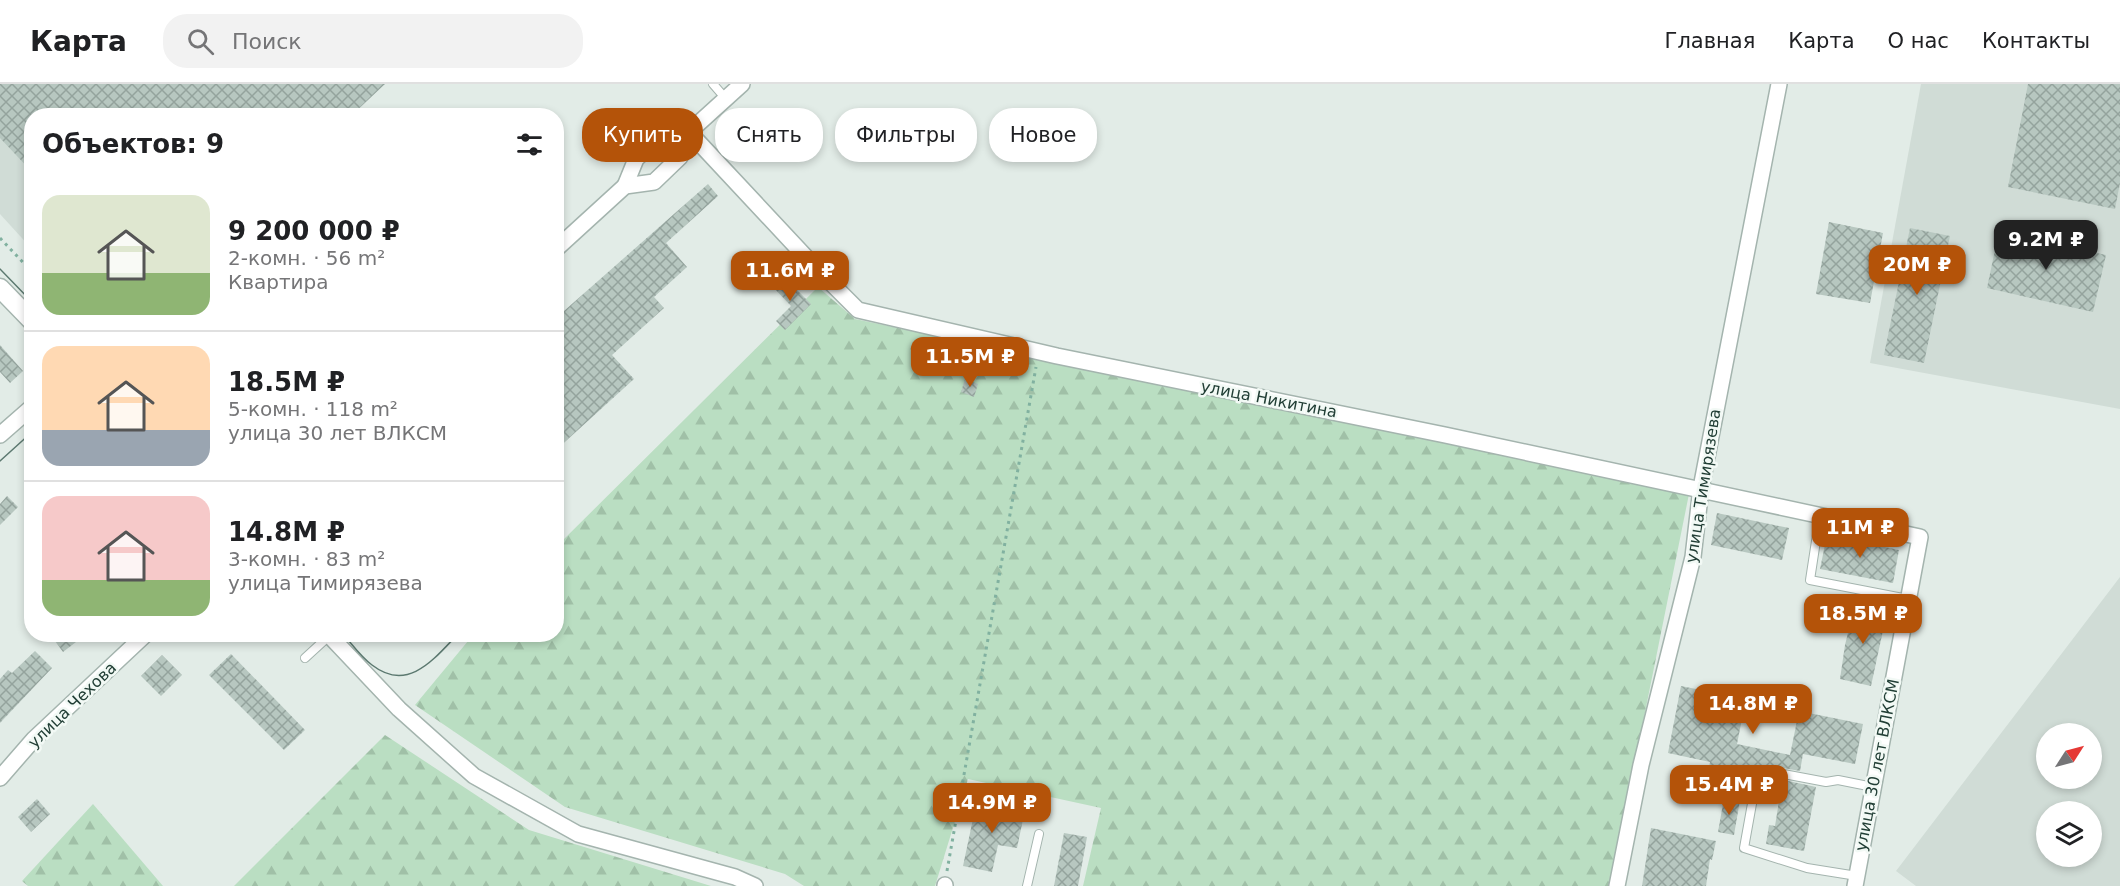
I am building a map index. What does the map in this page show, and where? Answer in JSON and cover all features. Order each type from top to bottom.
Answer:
[{"type":"street","points":[[703,120],[742,84]]},
{"type":"street","name":"улица Тимирязева","points":[[1617,886],[1641,765],[1693,557],[1701,488],[1779,84]]},
{"type":"street","name":"улица Никитина","points":[[703,147],[858,310],[1039,351],[1701,488],[1920,537]]},
{"type":"street","points":[[564,242],[625,186],[635,162]]},
{"type":"street","points":[[625,186],[654,182],[675,162]]},
{"type":"street","points":[[0,288],[24,313]]},
{"type":"street","points":[[0,435],[24,414]]},
{"type":"street","name":"улица 30 лет ВЛКСМ","points":[[1856,881],[1920,537]]},
{"type":"street","name":"улица Чехова","points":[[0,778],[34,739],[137,642]]},
{"type":"street","points":[[336,642],[399,709],[474,776],[578,834],[735,877],[754,886]]},
{"type":"lane","points":[[713,84],[726,99]]},
{"type":"lane","points":[[1820,515],[1810,580],[1908,599]]},
{"type":"lane","points":[[305,658],[322,642]]},
{"type":"lane","points":[[1856,881],[1744,848],[1755,787],[1778,773],[1826,782],[1838,780],[1873,787]]},
{"type":"lane","points":[[1027,886],[1039,834]]},
{"type":"path","points":[[0,238],[24,264]]},
{"type":"path","points":[[947,886],[1039,351]]},
{"type":"shaded area","points":[[0,84],[24,108],[24,240],[0,214]]},
{"type":"shaded area","points":[[1921,84],[2120,84],[2120,409],[1870,363]]},
{"type":"shaded area","points":[[2120,577],[2120,886],[1916,886],[1896,871]]},
{"type":"green space","points":[[818,287],[855,319],[1689,494],[1610,886],[1083,886],[1101,808],[968,779],[935,886],[804,886],[785,874],[565,807],[415,705],[467,642],[564,642],[564,539]]},
{"type":"green space","points":[[385,735],[529,830],[711,886],[234,886]]},
{"type":"green space","points":[[93,804],[163,886],[28,886],[22,881]]},
{"type":"building","points":[[0,84],[385,84],[360,108],[24,108],[24,164],[0,138]]},
{"type":"building","points":[[2028,84],[2120,84],[2120,183],[2115,209],[2008,187]]},
{"type":"building","points":[[708,184],[718,196],[666,243],[687,267],[654,297],[664,308],[612,355],[634,379],[564,443],[564,311]]},
{"type":"building","points":[[1829,222],[1883,233],[1870,303],[1816,294]]},
{"type":"building","points":[[1910,228],[1950,236],[1924,363],[1884,355]]},
{"type":"building","points":[[1999,231],[2106,255],[2093,312],[1987,288]]},
{"type":"building","points":[[782,275],[811,304],[785,330],[776,321],[791,306],[772,286]]},
{"type":"building","points":[[0,345],[23,371],[10,383],[0,372]]},
{"type":"building","points":[[965,379],[978,384],[974,397],[961,392]]},
{"type":"building","points":[[7,496],[18,507],[0,525],[0,504]]},
{"type":"building","points":[[1717,513],[1789,528],[1782,560],[1711,545]]},
{"type":"building","points":[[1827,535],[1899,550],[1893,583],[1820,569]]},
{"type":"building","points":[[1855,605],[1887,612],[1871,686],[1840,679],[1845,645]]},
{"type":"building","points":[[56,642],[76,642],[63,652]]},
{"type":"building","points":[[35,651],[52,668],[0,723],[0,679],[8,670],[12,673]]},
{"type":"building","points":[[231,654],[305,730],[284,750],[209,675]]},
{"type":"building","points":[[162,655],[182,675],[161,696],[141,676]]},
{"type":"building","points":[[1681,686],[1746,699],[1737,744],[1790,755],[1799,711],[1863,724],[1855,764],[1803,754],[1800,771],[1778,767],[1767,773],[1732,766],[1730,772],[1709,768],[1710,762],[1668,753]]},
{"type":"building","points":[[1779,779],[1816,787],[1804,851],[1766,844],[1769,825],[1775,826],[1779,801],[1774,800]]},
{"type":"building","points":[[1724,798],[1740,800],[1734,835],[1718,832]]},
{"type":"building","points":[[37,799],[50,814],[31,832],[18,817]]},
{"type":"building","points":[[977,800],[1025,810],[1017,848],[998,845],[992,872],[963,866]]},
{"type":"building","points":[[1651,828],[1716,841],[1712,860],[1710,859],[1706,886],[1642,886]]},
{"type":"building","points":[[1064,833],[1087,837],[1078,886],[1054,886]]},
{"type":"tram line","points":[[0,269],[24,294]]},
{"type":"tram line","points":[[0,461],[24,439]]},
{"type":"tram line","points":[[350,642],[372,665],[385,673],[397,675],[409,674],[420,669],[450,642]]}]
